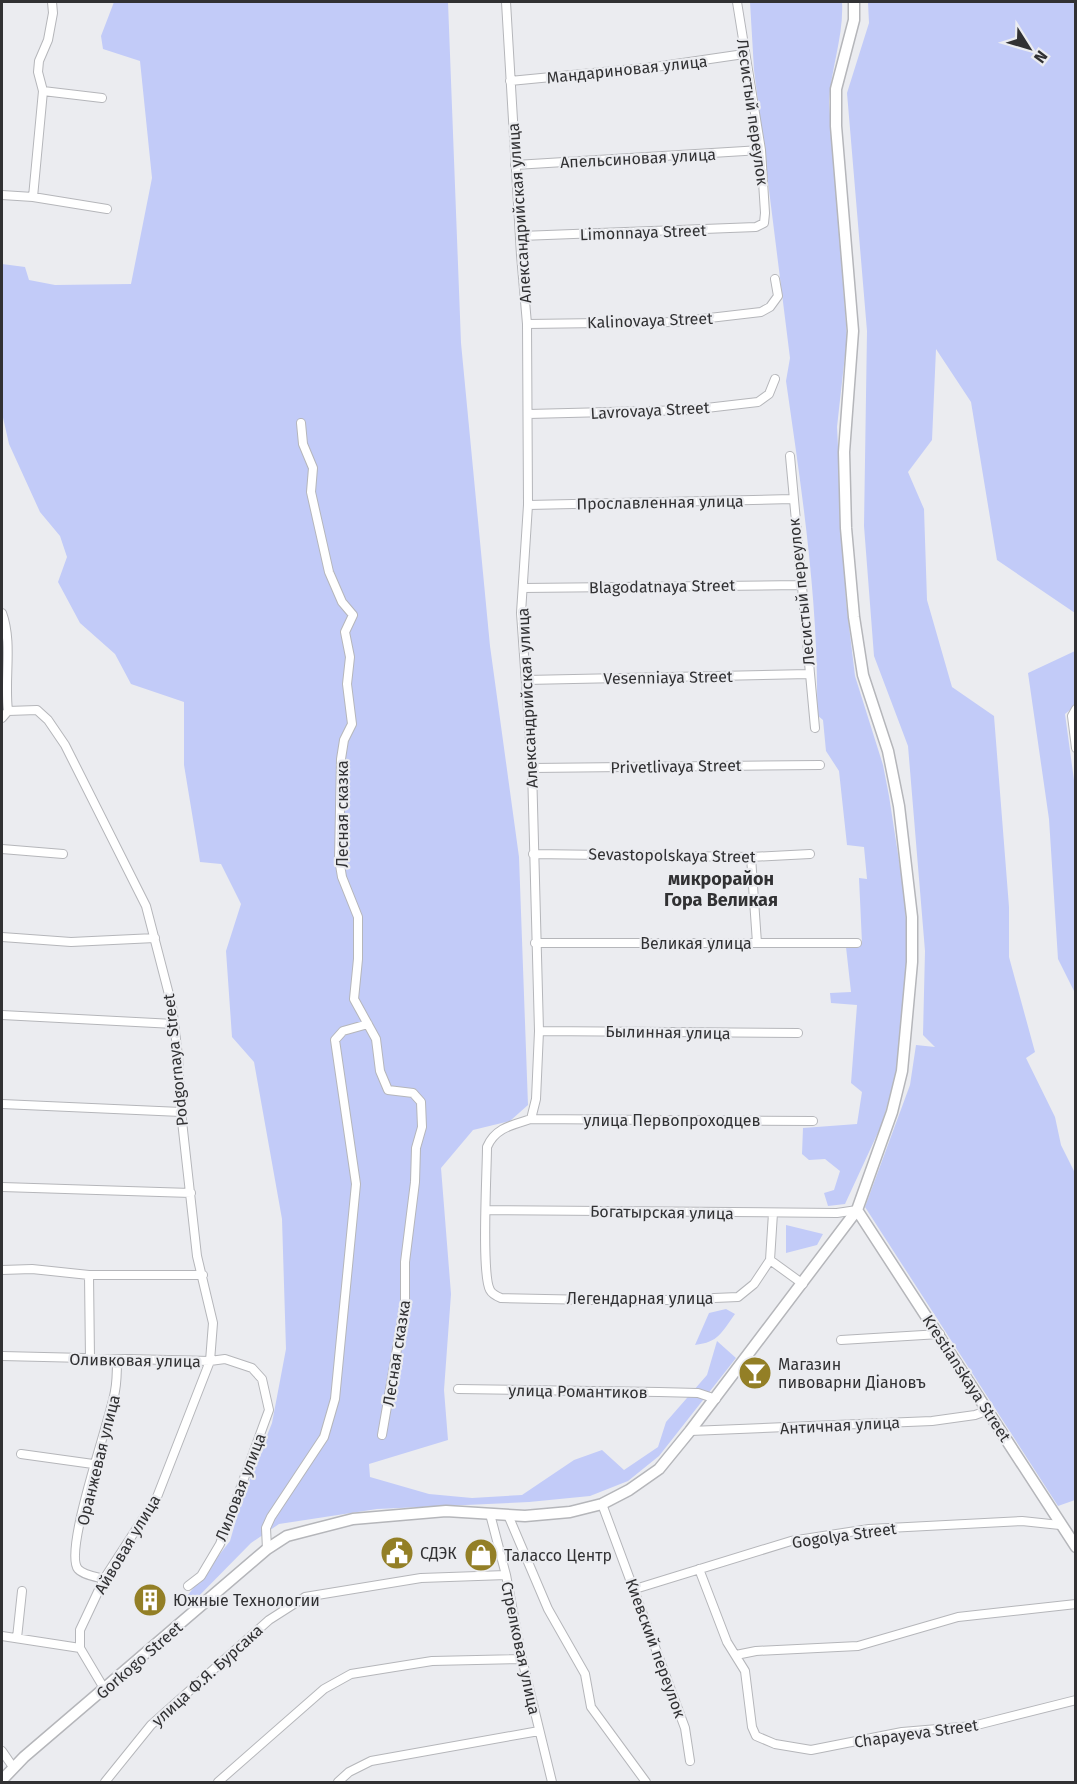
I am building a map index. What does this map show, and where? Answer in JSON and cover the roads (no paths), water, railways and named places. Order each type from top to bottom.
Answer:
[{"type":"main road","name":"Gorkogo Street","points":[[2,1781],[13,1767],[267,1549],[287,1536],[312,1528],[390,1514],[446,1511],[508,1515],[570,1512],[602,1504],[629,1490],[659,1469],[690,1431],[857,1210],[892,1112],[902,1071],[912,962],[912,917],[899,806],[888,751],[863,675],[854,617],[846,528],[844,452],[853,331],[836,89],[854,20],[854,2]]},
{"type":"main road","name":"Krestianskaya Street","points":[[857,1210],[940,1334],[1076,1547]]},
{"type":"street","points":[[33,197],[43,91],[38,72],[51,22],[52,2]]},
{"type":"street","name":"Александрийская улица","points":[[506,2],[527,324],[528,505],[522,613],[532,768],[538,1031],[536,1098],[531,1119]]},
{"type":"street","name":"Лесистый переулок","points":[[737,2],[761,150],[764,224]]},
{"type":"street","name":"Мандариновая улица","points":[[510,81],[655,67],[744,54]]},
{"type":"street","points":[[43,91],[102,98]]},
{"type":"street","name":"Апельсиновая улица","points":[[515,165],[761,150]]},
{"type":"street","points":[[2,195],[108,208]]},
{"type":"street","name":"Limonnaya Street","points":[[521,236],[756,227],[764,224]]},
{"type":"street","name":"Kalinovaya Street","points":[[527,324],[675,322],[761,312],[770,307],[778,296],[776,279]]},
{"type":"street","name":"Lavrovaya Street","points":[[528,414],[689,410],[758,402],[769,394],[775,378]]},
{"type":"street","name":"Лесная сказка","points":[[301,423],[303,444],[314,468],[311,492],[329,572],[342,602],[353,615],[345,632],[350,657],[347,684],[352,724],[344,740],[341,759],[339,860],[342,877],[358,917],[358,959],[354,999],[376,1039],[380,1071],[388,1090],[413,1093],[421,1102],[422,1127],[416,1148],[415,1182],[405,1262],[405,1303],[382,1435]]},
{"type":"street","name":"Лесистый переулок","points":[[790,456],[792,499],[815,728]]},
{"type":"street","name":"Прославленная улица","points":[[528,505],[792,499]]},
{"type":"street","name":"Blagodatnaya Street","points":[[524,588],[800,585]]},
{"type":"street","points":[[2,613],[8,637],[5,692],[8,711],[2,718]]},
{"type":"street","name":"Vesenniaya Street","points":[[526,681],[810,674]]},
{"type":"street","points":[[1076,709],[1072,716],[1076,748]]},
{"type":"street","name":"Podgornaya Street","points":[[8,711],[37,710],[42,713],[65,745],[138,886],[155,938],[172,1006],[181,1112],[198,1256],[213,1323],[210,1361]]},
{"type":"street","name":"Privetlivaya Street","points":[[532,768],[820,765]]},
{"type":"street","points":[[2,849],[63,854]]},
{"type":"street","name":"Sevastopolskaya Street","points":[[533,854],[751,857],[810,855]]},
{"type":"street","points":[[751,857],[757,943]]},
{"type":"street","points":[[2,937],[71,942],[155,938]]},
{"type":"street","name":"Великая улица","points":[[535,943],[857,943]]},
{"type":"street","points":[[2,1015],[174,1024]]},
{"type":"street","points":[[267,1549],[266,1528],[324,1437],[335,1399],[357,1184],[334,1040],[343,1031],[368,1024]]},
{"type":"street","name":"Былинная улица","points":[[538,1031],[798,1033]]},
{"type":"street","points":[[2,1104],[181,1112]]},
{"type":"street","points":[[488,1210],[488,1148],[492,1137],[500,1130],[531,1119]]},
{"type":"street","name":"улица Первопроходцев","points":[[531,1119],[813,1121]]},
{"type":"street","points":[[2,1187],[191,1193]]},
{"type":"street","name":"Богатырская улица","points":[[488,1210],[837,1213],[857,1210]]},
{"type":"street","name":"Легендарная улица","points":[[488,1210],[486,1252],[488,1288],[501,1298],[643,1301],[738,1298],[754,1284],[770,1260]]},
{"type":"street","points":[[772,1213],[770,1260],[803,1284]]},
{"type":"street","points":[[2,1270],[32,1269],[89,1275],[203,1275]]},
{"type":"street","points":[[89,1275],[90,1359]]},
{"type":"street","points":[[841,1340],[940,1334]]},
{"type":"street","name":"Оливковая улица","points":[[2,1356],[210,1361],[225,1359],[252,1368],[262,1379]]},
{"type":"street","name":"Оранжевая улица","points":[[104,1579],[80,1571],[77,1567],[76,1549],[93,1464],[115,1391],[117,1359]]},
{"type":"street","name":"Айвовая улица","points":[[80,1648],[80,1630],[104,1579],[157,1497],[210,1361]]},
{"type":"street","name":"Лиловая улица","points":[[188,1586],[201,1576],[220,1544],[269,1410],[262,1379]]},
{"type":"street","name":"улица Романтиков","points":[[458,1389],[698,1393],[716,1399]]},
{"type":"street","name":"Античная улица","points":[[690,1431],[932,1420],[975,1415],[989,1410]]},
{"type":"street","points":[[21,1454],[93,1464]]},
{"type":"street","name":"Киевский переулок","points":[[602,1504],[685,1728],[690,1761]]},
{"type":"street","name":"Стрелковая улица","points":[[490,1514],[506,1575],[522,1659],[552,1782]]},
{"type":"street","points":[[508,1515],[548,1609],[585,1674],[591,1707],[646,1782]]},
{"type":"street","name":"Gogolya Street","points":[[635,1589],[791,1541],[869,1529],[1022,1521],[1060,1525]]},
{"type":"street","points":[[699,1569],[727,1642],[736,1655],[756,1651],[858,1646],[958,1617],[1076,1604]]},
{"type":"street","name":"улица Ф.Я. Бурсака","points":[[105,1782],[151,1725],[269,1620],[305,1597],[421,1578],[506,1575]]},
{"type":"street","points":[[16,1638],[22,1591]]},
{"type":"street","points":[[2,1636],[80,1648],[105,1690]]},
{"type":"street","name":"Chapayeva Street","points":[[736,1655],[745,1671],[752,1727],[756,1736],[775,1744],[811,1750],[902,1732],[973,1726],[1076,1700]]},
{"type":"street","points":[[218,1782],[324,1689],[351,1674],[449,1660],[522,1659]]},
{"type":"street","points":[[338,1782],[349,1772],[371,1761],[539,1731]]},
{"type":"street","points":[[2,1751],[13,1767]]},
{"type":"place","name":"Магазин пивоварни Дiановъ","points":[[755,1373]]},
{"type":"place","name":"СДЭК","points":[[397,1553]]},
{"type":"place","name":"Талассо Центр","points":[[481,1555]]},
{"type":"place","name":"Южные Технологии","points":[[150,1600]]},
{"type":"district","name":"микрорайон Гора Великая","points":[[721,889]]}]
